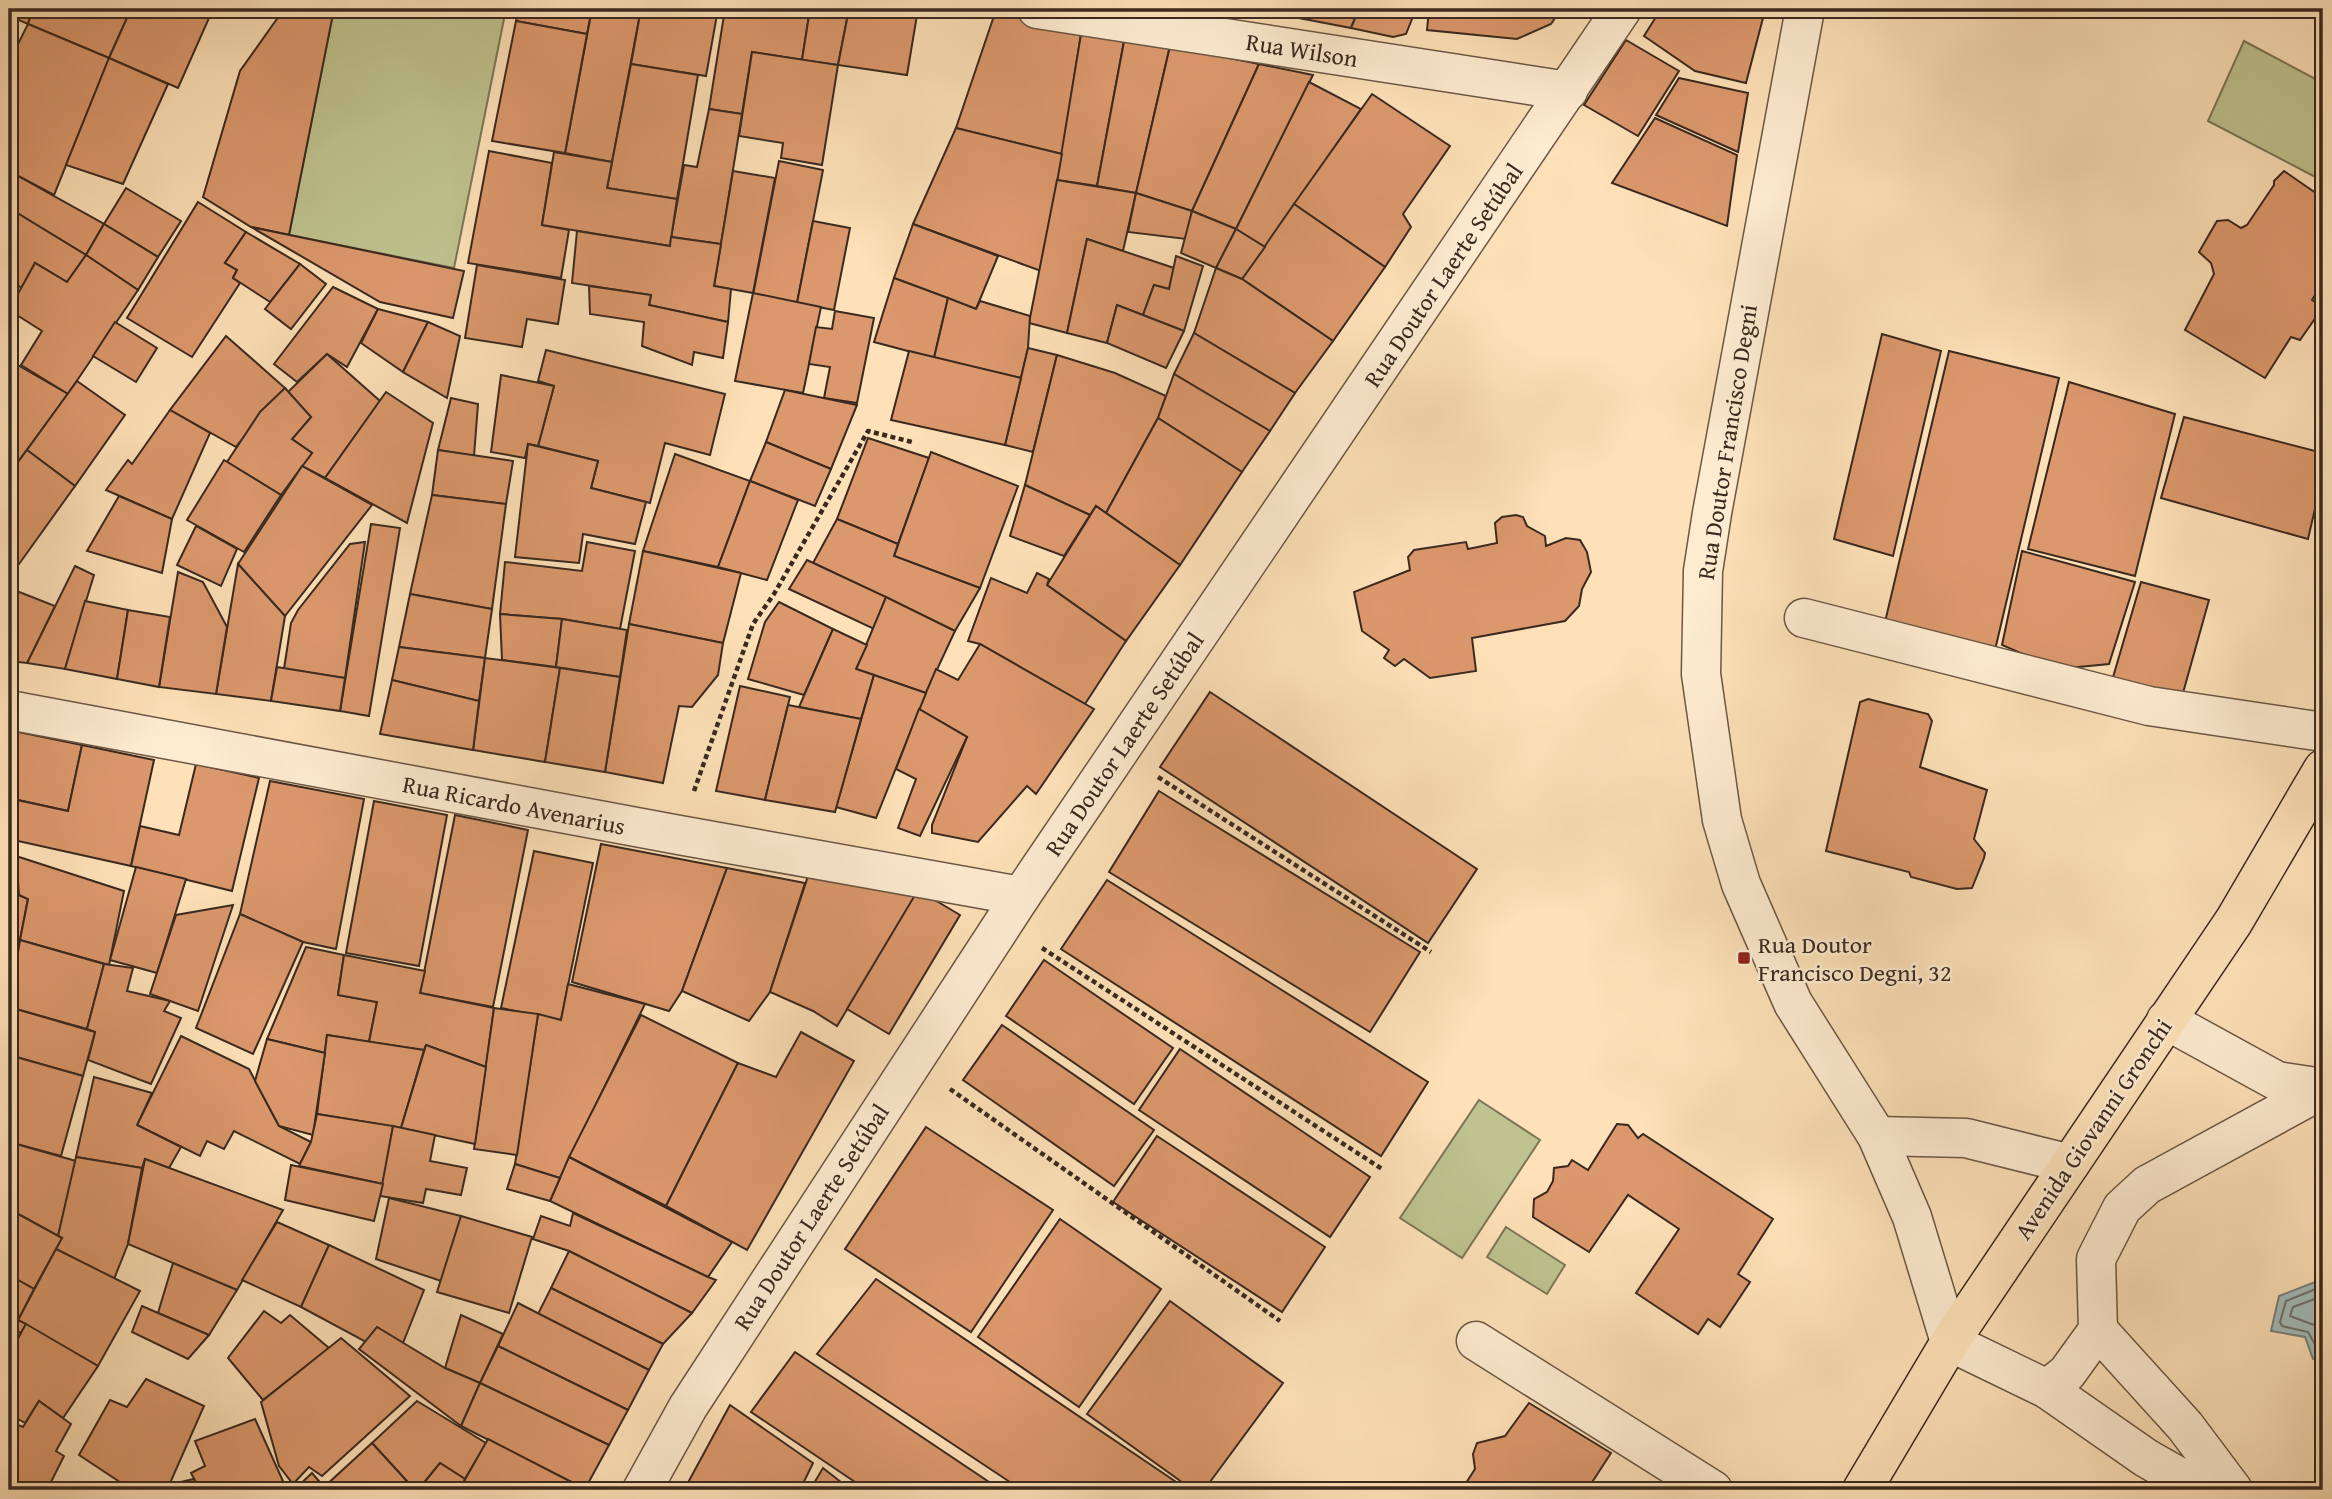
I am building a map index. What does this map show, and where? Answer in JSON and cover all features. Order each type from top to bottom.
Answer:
[{"type":"main road","name":"Avenida Giovanni Gronchi","points":[[1862,1490],[1950,1342],[2234,921],[2323,769]]},
{"type":"street","name":"Rua Wilson","points":[[1037,9],[1568,92]]},
{"type":"street","name":"Rua Doutor Laerte Setúbal","points":[[642,1490],[688,1407],[1012,909],[1622,9]]},
{"type":"street","name":"Rua Doutor Francisco Degni","points":[[1805,9],[1712,513],[1703,571],[1701,674],[1722,820],[1741,884],[1793,1003],[1877,1136],[1912,1217],[1950,1342]]},
{"type":"street","points":[[1804,618],[2149,706],[2323,732]]},
{"type":"street","name":"Rua Ricardo Avenarius","points":[[9,709],[679,835],[1012,909]]},
{"type":"street","points":[[2166,1020],[2277,1081],[2323,1088]]},
{"type":"street","points":[[2047,1389],[2067,1373],[2098,1330],[2096,1259],[2122,1208],[2147,1185],[2323,1088]]},
{"type":"street","points":[[1877,1136],[1966,1138],[2070,1164]]},
{"type":"street","points":[[2098,1330],[2185,1426],[2233,1490]]},
{"type":"street","points":[[1476,1341],[1713,1490]]},
{"type":"street","points":[[1950,1342],[2047,1389],[2146,1458],[2202,1490]]},
{"type":"path","points":[[679,835],[753,624],[774,594],[868,431],[912,442]]},
{"type":"path","points":[[1119,752],[1431,952]]},
{"type":"path","points":[[1012,909],[1382,1169]]},
{"type":"path","points":[[912,1062],[1280,1321]]},
{"type":"green space","points":[[334,9],[506,9],[454,268],[289,235]]},
{"type":"green space","points":[[2244,41],[2323,83],[2323,181],[2208,121]]},
{"type":"green space","points":[[1479,1100],[1540,1140],[1462,1258],[1400,1218]]},
{"type":"green space","points":[[1506,1227],[1565,1265],[1547,1294],[1487,1257]]},
{"type":"water","points":[[2323,1279],[2323,1355],[2313,1359],[2305,1337],[2271,1331],[2279,1296]]},
{"type":"building","points":[[9,9],[33,9],[28,24],[9,16]]},
{"type":"building","points":[[33,9],[131,9],[109,58],[28,24]]},
{"type":"building","points":[[131,9],[213,9],[178,88],[109,58]]},
{"type":"building","points":[[284,9],[334,9],[289,235],[251,227],[203,197],[240,71]]},
{"type":"building","points":[[519,9],[592,9],[587,34],[516,21]]},
{"type":"building","points":[[592,9],[641,9],[612,162],[565,153]]},
{"type":"building","points":[[641,9],[718,9],[706,76],[631,64]]},
{"type":"building","points":[[725,9],[810,9],[802,60],[752,52],[742,114],[709,109]]},
{"type":"building","points":[[810,9],[849,9],[838,65],[802,60]]},
{"type":"building","points":[[849,9],[918,9],[907,75],[838,65]]},
{"type":"building","points":[[1256,9],[1309,9],[1304,19]]},
{"type":"building","points":[[1309,9],[1359,9],[1351,28],[1304,19]]},
{"type":"building","points":[[1359,9],[1416,9],[1406,34],[1393,37],[1351,28]]},
{"type":"building","points":[[1429,9],[1561,9],[1551,24],[1517,39],[1427,30]]},
{"type":"building","points":[[1661,9],[1747,9],[1763,18],[1746,83],[1695,71],[1644,36]]},
{"type":"building","points":[[996,10],[1082,28],[1062,154],[956,128]]},
{"type":"building","points":[[516,21],[587,34],[565,153],[492,141]]},
{"type":"building","points":[[28,24],[109,58],[54,195],[9,171],[9,62]]},
{"type":"building","points":[[1082,28],[1125,36],[1097,186],[1057,180]]},
{"type":"building","points":[[1125,36],[1170,46],[1136,193],[1097,186]]},
{"type":"building","points":[[1626,40],[1679,71],[1638,136],[1584,105]]},
{"type":"building","points":[[1170,46],[1259,64],[1192,211],[1136,193]]},
{"type":"building","points":[[752,52],[838,65],[822,165],[781,158],[783,143],[739,136]]},
{"type":"building","points":[[109,58],[168,84],[123,184],[66,165]]},
{"type":"building","points":[[631,64],[698,75],[677,199],[607,188]]},
{"type":"building","points":[[1259,64],[1313,75],[1236,229],[1192,211]]},
{"type":"building","points":[[1679,78],[1748,93],[1738,152],[1656,115]]},
{"type":"building","points":[[1309,82],[1361,109],[1265,247],[1236,229]]},
{"type":"building","points":[[1372,94],[1450,146],[1403,214],[1411,227],[1385,267],[1294,204]]},
{"type":"building","points":[[709,109],[742,114],[721,244],[671,237],[684,165],[697,167]]},
{"type":"building","points":[[1655,118],[1737,155],[1727,226],[1612,183]]},
{"type":"building","points":[[956,128],[1062,154],[1041,271],[913,224]]},
{"type":"building","points":[[489,151],[552,163],[542,225],[569,230],[561,278],[468,263]]},
{"type":"building","points":[[554,152],[612,162],[607,188],[677,199],[670,246],[542,225]]},
{"type":"building","points":[[779,161],[823,170],[797,303],[753,295]]},
{"type":"building","points":[[9,171],[104,224],[86,255],[9,208]]},
{"type":"building","points":[[733,171],[775,178],[753,293],[714,286]]},
{"type":"building","points":[[2284,171],[2323,198],[2323,283],[2312,300],[2323,307],[2300,340],[2291,337],[2265,378],[2185,330],[2214,274],[2211,263],[2199,252],[2217,221],[2228,220],[2241,228],[2247,225],[2274,181]]},
{"type":"building","points":[[1057,180],[1136,193],[1123,251],[1087,239],[1067,333],[1029,323]]},
{"type":"building","points":[[126,188],[181,221],[158,257],[104,224]]},
{"type":"building","points":[[1136,193],[1192,211],[1186,239],[1128,232]]},
{"type":"building","points":[[198,202],[246,232],[225,263],[237,270],[233,278],[240,283],[192,357],[127,318]]},
{"type":"building","points":[[1294,204],[1385,267],[1333,341],[1242,279]]},
{"type":"building","points":[[9,208],[86,255],[67,282],[35,263],[22,288],[9,280]]},
{"type":"building","points":[[1192,211],[1236,229],[1216,268],[1181,253]]},
{"type":"building","points":[[813,221],[850,228],[834,310],[797,303]]},
{"type":"building","points":[[104,224],[158,257],[138,290],[86,255]]},
{"type":"building","points":[[913,224],[998,256],[976,309],[894,278]]},
{"type":"building","points":[[251,227],[464,271],[453,318],[380,302]]},
{"type":"building","points":[[1236,229],[1265,247],[1242,279],[1216,268]]},
{"type":"building","points":[[577,231],[670,246],[671,237],[721,244],[714,286],[731,289],[728,322],[649,305],[651,295],[572,283]]},
{"type":"building","points":[[246,232],[300,264],[270,302],[233,278],[237,270],[225,263]]},
{"type":"building","points":[[1087,239],[1174,268],[1169,289],[1154,285],[1143,315],[1117,305],[1107,343],[1067,333]]},
{"type":"building","points":[[86,255],[138,290],[68,394],[21,365],[42,331],[9,310],[35,263],[67,282]]},
{"type":"building","points":[[1176,256],[1203,266],[1184,331],[1143,315],[1154,285],[1169,289]]},
{"type":"building","points":[[300,264],[326,284],[291,329],[265,309]]},
{"type":"building","points":[[477,265],[565,280],[558,324],[527,319],[522,347],[465,338]]},
{"type":"building","points":[[1216,268],[1242,279],[1333,341],[1295,393],[1194,333]]},
{"type":"building","points":[[894,278],[948,298],[934,358],[874,342]]},
{"type":"building","points":[[589,286],[651,295],[649,305],[728,322],[723,358],[694,352],[692,365],[642,346],[644,322],[590,314]]},
{"type":"building","points":[[333,287],[378,309],[347,367],[327,354],[297,382],[274,364]]},
{"type":"building","points":[[753,293],[821,307],[803,393],[735,381]]},
{"type":"building","points":[[948,298],[976,309],[980,301],[1030,316],[1028,348],[1021,378],[934,358]]},
{"type":"building","points":[[1117,305],[1184,331],[1166,368],[1107,343]]},
{"type":"building","points":[[378,309],[428,322],[403,372],[361,343]]},
{"type":"building","points":[[835,311],[874,318],[857,403],[824,398],[830,367],[809,364],[816,327],[832,329]]},
{"type":"building","points":[[115,322],[157,348],[136,382],[93,356]]},
{"type":"building","points":[[428,322],[460,336],[447,398],[403,372]]},
{"type":"building","points":[[1194,333],[1295,393],[1270,431],[1174,374]]},
{"type":"building","points":[[1882,334],[1941,351],[1893,556],[1834,539]]},
{"type":"building","points":[[226,336],[285,388],[236,447],[170,410]]},
{"type":"building","points":[[1028,348],[1057,355],[1033,452],[1005,445]]},
{"type":"building","points":[[546,350],[725,394],[710,455],[665,443],[650,503],[591,488],[598,461],[538,446],[554,386],[538,381]]},
{"type":"building","points":[[909,351],[1021,378],[1005,445],[891,420]]},
{"type":"building","points":[[1949,351],[2059,378],[1995,650],[1885,622]]},
{"type":"building","points":[[327,354],[380,401],[325,478],[302,466],[312,453],[292,439],[311,417],[288,392]]},
{"type":"building","points":[[1057,355],[1115,373],[1166,396],[1158,418],[1106,513],[1096,506],[1090,515],[1025,485]]},
{"type":"building","points":[[9,360],[68,394],[9,474]]},
{"type":"building","points":[[1174,374],[1270,431],[1242,472],[1158,418]]},
{"type":"building","points":[[501,375],[554,386],[538,446],[528,444],[525,458],[491,452]]},
{"type":"building","points":[[77,381],[125,415],[75,486],[27,450]]},
{"type":"building","points":[[2069,382],[2175,414],[2135,576],[2028,549]]},
{"type":"building","points":[[285,388],[311,417],[292,439],[312,453],[281,495],[227,462],[260,412]]},
{"type":"building","points":[[785,390],[857,405],[831,469],[766,442]]},
{"type":"building","points":[[386,392],[433,423],[407,523],[325,478]]},
{"type":"building","points":[[451,398],[478,404],[474,456],[438,450]]},
{"type":"building","points":[[170,410],[210,433],[172,519],[106,490],[128,460],[132,464]]},
{"type":"building","points":[[2184,417],[2323,453],[2323,474],[2308,539],[2161,498]]},
{"type":"building","points":[[1158,418],[1242,472],[1180,565],[1106,513]]},
{"type":"building","points":[[868,438],[929,458],[898,544],[837,519]]},
{"type":"building","points":[[766,442],[831,469],[815,506],[750,481]]},
{"type":"building","points":[[528,444],[598,461],[591,488],[646,502],[635,544],[583,534],[579,563],[515,557]]},
{"type":"building","points":[[27,450],[75,486],[9,578],[9,474]]},
{"type":"building","points":[[438,450],[513,461],[506,504],[432,495]]},
{"type":"building","points":[[931,452],[1018,486],[980,588],[894,556]]},
{"type":"building","points":[[675,454],[750,481],[718,567],[643,551]]},
{"type":"building","points":[[224,460],[281,495],[244,552],[187,520]]},
{"type":"building","points":[[302,466],[372,505],[285,616],[238,564]]},
{"type":"building","points":[[750,481],[798,500],[767,580],[718,567]]},
{"type":"building","points":[[1025,485],[1090,515],[1064,556],[1010,536]]},
{"type":"building","points":[[432,495],[506,504],[492,609],[410,594]]},
{"type":"building","points":[[119,496],[172,519],[162,573],[87,551]]},
{"type":"building","points":[[1096,506],[1180,565],[1126,641],[1047,585]]},
{"type":"building","points":[[1502,517],[1523,517],[1527,526],[1545,536],[1546,546],[1566,538],[1580,540],[1587,552],[1591,572],[1582,589],[1579,606],[1565,621],[1472,638],[1476,671],[1430,678],[1404,659],[1395,666],[1384,658],[1389,650],[1362,631],[1354,592],[1410,570],[1408,557],[1414,550],[1466,542],[1468,549],[1497,543],[1495,523]]},
{"type":"building","points":[[837,519],[898,544],[894,556],[980,588],[955,631],[813,563]]},
{"type":"building","points":[[371,524],[400,528],[369,716],[340,711]]},
{"type":"building","points":[[196,526],[237,549],[221,586],[177,565]]},
{"type":"building","points":[[365,542],[345,678],[284,669],[291,623],[298,610],[350,544]]},
{"type":"building","points":[[587,542],[635,551],[620,629],[562,619],[500,614],[505,562],[582,571]]},
{"type":"building","points":[[643,551],[741,573],[723,643],[629,624]]},
{"type":"building","points":[[2022,551],[2135,582],[2109,664],[2058,669],[2002,645]]},
{"type":"building","points":[[807,560],[886,597],[874,629],[789,589]]},
{"type":"building","points":[[238,564],[285,616],[271,701],[216,694]]},
{"type":"building","points":[[75,566],[94,575],[65,669],[27,663]]},
{"type":"building","points":[[178,572],[203,582],[227,627],[216,694],[159,687]]},
{"type":"building","points":[[1037,573],[1049,579],[1047,585],[1126,641],[1085,704],[980,644],[968,641],[991,578],[1027,593]]},
{"type":"building","points":[[2141,582],[2209,600],[2181,700],[2111,684]]},
{"type":"building","points":[[9,588],[55,606],[27,663],[9,661]]},
{"type":"building","points":[[410,594],[492,609],[485,658],[399,647]]},
{"type":"building","points":[[886,597],[955,631],[926,693],[856,669]]},
{"type":"building","points":[[85,601],[128,610],[117,679],[65,669]]},
{"type":"building","points":[[779,602],[833,629],[804,695],[748,679],[765,622]]},
{"type":"building","points":[[128,610],[170,617],[159,687],[117,679]]},
{"type":"building","points":[[500,614],[562,619],[556,667],[502,660]]},
{"type":"building","points":[[562,619],[627,630],[620,677],[556,667]]},
{"type":"building","points":[[629,624],[723,643],[718,675],[692,707],[679,706],[663,783],[605,772]]},
{"type":"building","points":[[833,629],[867,645],[856,669],[874,675],[861,719],[799,707]]},
{"type":"building","points":[[980,644],[1094,709],[1036,794],[1027,786],[978,842],[932,833],[932,825],[967,737],[919,709],[936,669],[958,680]]},
{"type":"building","points":[[399,647],[485,658],[479,701],[392,680]]},
{"type":"building","points":[[485,658],[560,668],[545,762],[473,750]]},
{"type":"building","points":[[277,667],[345,678],[340,711],[271,701]]},
{"type":"building","points":[[560,668],[620,677],[605,772],[545,762]]},
{"type":"building","points":[[874,675],[926,693],[876,818],[836,807]]},
{"type":"building","points":[[392,680],[479,701],[473,750],[380,734]]},
{"type":"building","points":[[740,686],[790,697],[765,800],[716,791]]},
{"type":"building","points":[[1210,692],[1477,869],[1428,943],[1160,767]]},
{"type":"building","points":[[1868,699],[1928,714],[1932,721],[1920,767],[1987,790],[1974,839],[1985,853],[1972,888],[1957,889],[1911,877],[1909,872],[1826,851],[1860,702]]},
{"type":"building","points":[[788,705],[861,719],[835,812],[765,800]]},
{"type":"building","points":[[919,709],[967,737],[920,836],[898,828],[916,779],[896,769]]},
{"type":"building","points":[[9,730],[82,745],[68,811],[9,798]]},
{"type":"building","points":[[82,745],[154,760],[131,866],[9,839],[17,800],[68,811]]},
{"type":"building","points":[[196,764],[259,778],[232,891],[131,866],[140,826],[179,835]]},
{"type":"building","points":[[270,781],[364,799],[336,949],[303,942],[240,914]]},
{"type":"building","points":[[1159,791],[1420,952],[1370,1032],[1109,872]]},
{"type":"building","points":[[9,798],[17,800],[9,838]]},
{"type":"building","points":[[374,801],[447,815],[419,966],[346,953]]},
{"type":"building","points":[[455,815],[528,830],[493,1007],[420,993]]},
{"type":"building","points":[[9,839],[16,841],[19,895],[28,899],[20,940],[9,938]]},
{"type":"building","points":[[601,844],[727,868],[682,991],[669,1011],[572,982]]},
{"type":"building","points":[[534,851],[593,863],[561,1020],[501,1008]]},
{"type":"building","points":[[16,856],[124,891],[109,965],[20,940],[28,899],[19,895]]},
{"type":"building","points":[[136,867],[186,879],[157,973],[110,960]]},
{"type":"building","points":[[727,868],[805,883],[770,992],[749,1021],[682,991]]},
{"type":"building","points":[[810,870],[916,896],[837,1026],[813,1011],[770,992]]},
{"type":"building","points":[[1107,880],[1428,1082],[1381,1156],[1061,949]]},
{"type":"building","points":[[918,890],[960,915],[889,1034],[847,1009]]},
{"type":"building","points":[[233,905],[198,1011],[150,994],[176,915]]},
{"type":"building","points":[[240,914],[303,942],[253,1054],[196,1028]]},
{"type":"building","points":[[20,940],[104,964],[87,1029],[9,1007]]},
{"type":"building","points":[[306,947],[344,955],[338,995],[377,1002],[369,1042],[327,1035],[325,1053],[267,1039]]},
{"type":"building","points":[[344,955],[425,971],[420,993],[494,1008],[486,1067],[426,1045],[424,1050],[369,1042],[377,1002],[338,995]]},
{"type":"building","points":[[1044,960],[1173,1048],[1134,1104],[1006,1016]]},
{"type":"building","points":[[104,964],[133,968],[127,991],[170,1001],[164,1011],[181,1018],[151,1084],[88,1060],[95,1032],[87,1029]]},
{"type":"building","points":[[568,984],[645,1004],[560,1178],[515,1164],[538,1014],[561,1020]]},
{"type":"building","points":[[9,1007],[95,1032],[83,1076],[9,1055]]},
{"type":"building","points":[[494,1008],[538,1014],[517,1155],[474,1149]]},
{"type":"building","points":[[641,1015],[738,1063],[666,1206],[569,1157]]},
{"type":"building","points":[[1002,1025],[1154,1130],[1114,1186],[963,1080]]},
{"type":"building","points":[[801,1032],[854,1061],[747,1250],[666,1206],[738,1063],[776,1077]]},
{"type":"building","points":[[327,1035],[424,1050],[401,1128],[317,1114]]},
{"type":"building","points":[[181,1036],[249,1069],[279,1126],[311,1142],[300,1164],[234,1131],[224,1149],[207,1141],[200,1156],[137,1125]]},
{"type":"building","points":[[267,1039],[325,1053],[313,1135],[279,1126],[255,1081]]},
{"type":"building","points":[[426,1045],[486,1067],[475,1144],[401,1128]]},
{"type":"building","points":[[1180,1049],[1370,1177],[1330,1237],[1139,1110]]},
{"type":"building","points":[[9,1055],[83,1076],[61,1156],[9,1142]]},
{"type":"building","points":[[94,1077],[152,1093],[137,1125],[181,1147],[169,1168],[145,1159],[142,1168],[76,1157]]},
{"type":"building","points":[[317,1114],[393,1126],[383,1184],[299,1166],[311,1142]]},
{"type":"building","points":[[1617,1124],[1628,1125],[1638,1138],[1643,1134],[1773,1219],[1738,1274],[1750,1282],[1720,1327],[1708,1319],[1698,1334],[1636,1293],[1679,1229],[1628,1195],[1589,1252],[1533,1217],[1534,1199],[1547,1192],[1553,1181],[1554,1168],[1568,1166],[1572,1160],[1588,1170]]},
{"type":"building","points":[[393,1126],[435,1135],[430,1161],[467,1168],[461,1195],[426,1189],[423,1203],[380,1196]]},
{"type":"building","points":[[926,1127],[1053,1210],[971,1332],[845,1249]]},
{"type":"building","points":[[1157,1136],[1325,1247],[1282,1312],[1113,1202]]},
{"type":"building","points":[[9,1142],[76,1161],[58,1236],[9,1209]]},
{"type":"building","points":[[76,1157],[142,1168],[128,1244],[114,1279],[56,1249],[62,1238],[58,1236]]},
{"type":"building","points":[[569,1157],[732,1242],[708,1277],[550,1201]]},
{"type":"building","points":[[145,1159],[283,1210],[237,1290],[128,1244]]},
{"type":"building","points":[[515,1164],[560,1178],[550,1201],[507,1189]]},
{"type":"building","points":[[291,1165],[383,1184],[374,1221],[285,1200]]},
{"type":"building","points":[[389,1198],[461,1216],[441,1281],[376,1259]]},
{"type":"building","points":[[9,1209],[62,1238],[34,1289],[9,1275]]},
{"type":"building","points":[[573,1213],[716,1280],[692,1313],[569,1251],[533,1239],[541,1216],[570,1226]]},
{"type":"building","points":[[461,1216],[532,1237],[509,1313],[437,1292]]},
{"type":"building","points":[[1060,1219],[1161,1289],[1079,1407],[978,1337]]},
{"type":"building","points":[[277,1222],[329,1245],[301,1307],[242,1280]]},
{"type":"building","points":[[329,1245],[424,1290],[403,1343],[377,1327],[366,1342],[301,1307]]},
{"type":"building","points":[[56,1249],[140,1291],[98,1366],[18,1320]]},
{"type":"building","points":[[569,1251],[692,1313],[663,1344],[551,1288]]},
{"type":"building","points":[[173,1263],[237,1290],[209,1335],[158,1313]]},
{"type":"building","points":[[9,1275],[34,1289],[18,1320],[26,1324],[21,1333],[9,1326]]},
{"type":"building","points":[[876,1279],[1188,1490],[1022,1490],[817,1354]]},
{"type":"building","points":[[551,1288],[663,1344],[649,1370],[538,1314]]},
{"type":"building","points":[[1170,1301],[1283,1383],[1204,1490],[1193,1490],[1087,1414]]},
{"type":"building","points":[[518,1303],[649,1370],[628,1410],[498,1346]]},
{"type":"building","points":[[142,1306],[209,1335],[188,1359],[132,1332]]},
{"type":"building","points":[[264,1311],[281,1323],[290,1315],[329,1348],[263,1400],[228,1358]]},
{"type":"building","points":[[461,1315],[503,1334],[480,1383],[445,1368]]},
{"type":"building","points":[[26,1324],[98,1366],[63,1418],[39,1401],[25,1423],[9,1414],[9,1354]]},
{"type":"building","points":[[9,1326],[21,1333],[9,1354]]},
{"type":"building","points":[[377,1327],[445,1368],[480,1383],[461,1426],[359,1349]]},
{"type":"building","points":[[341,1338],[410,1396],[322,1476],[309,1467],[293,1484],[279,1466],[261,1402]]},
{"type":"building","points":[[498,1346],[628,1410],[609,1445],[480,1383]]},
{"type":"building","points":[[795,1352],[1001,1490],[867,1490],[751,1412]]},
{"type":"building","points":[[146,1379],[204,1406],[167,1490],[132,1490],[79,1455],[110,1400],[127,1407]]},
{"type":"building","points":[[480,1383],[609,1445],[585,1489],[461,1426]]},
{"type":"building","points":[[39,1401],[71,1424],[56,1451],[64,1456],[47,1490],[9,1490],[9,1443],[18,1425],[23,1427]]},
{"type":"building","points":[[417,1401],[486,1443],[465,1479],[440,1463],[418,1490],[415,1490],[372,1443]]},
{"type":"building","points":[[1529,1403],[1611,1453],[1587,1490],[1477,1490],[1466,1483],[1475,1469],[1473,1454],[1477,1443],[1505,1436]]},
{"type":"building","points":[[730,1405],[813,1463],[800,1490],[684,1490]]},
{"type":"building","points":[[255,1419],[287,1490],[200,1490],[191,1473],[205,1466],[195,1441]]},
{"type":"building","points":[[488,1439],[585,1489],[476,1490],[463,1483]]},
{"type":"building","points":[[372,1443],[415,1490],[294,1490],[312,1473],[324,1487]]},
{"type":"building","points":[[440,1463],[465,1479],[463,1483],[476,1490],[418,1490]]},
{"type":"building","points":[[823,1468],[851,1490],[810,1490]]},
{"type":"building","points":[[194,1479],[200,1490],[176,1490],[176,1483]]},
{"type":"place","name":"Rua Doutor Francisco Degni, 32","points":[[1744,958]]}]
